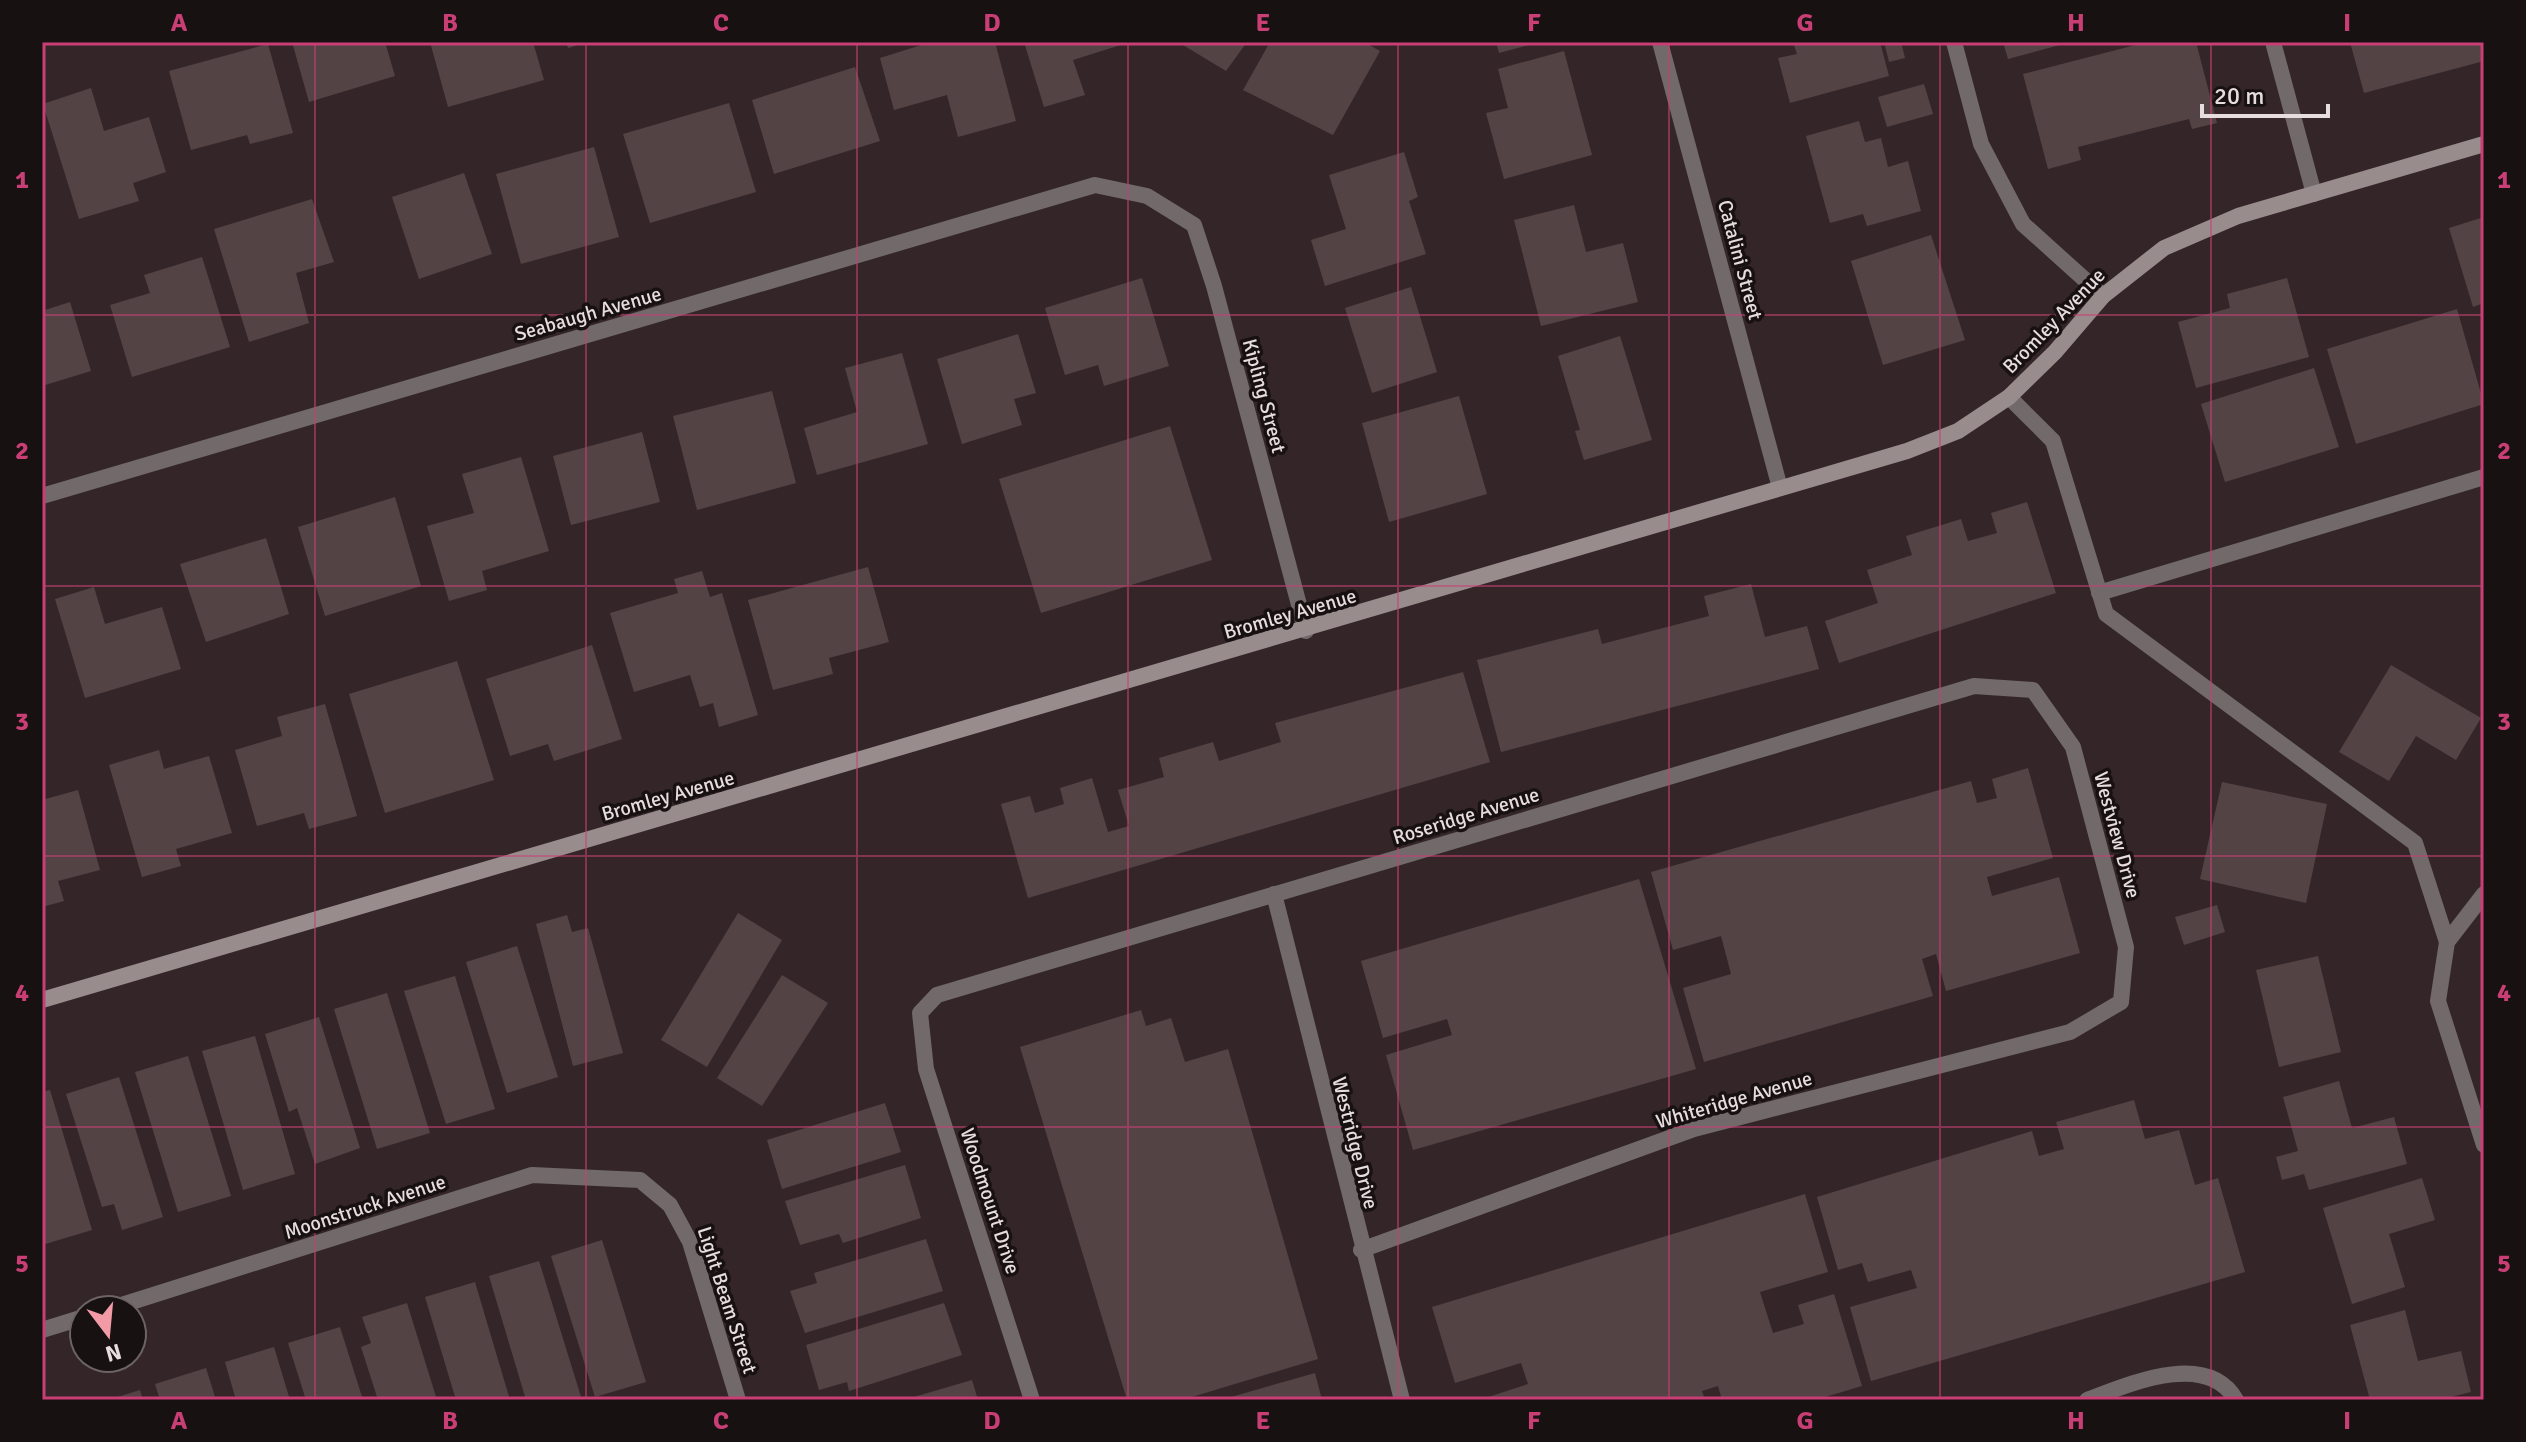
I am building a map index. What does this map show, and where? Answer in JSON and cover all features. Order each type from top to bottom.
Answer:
[{"type":"street","name":"Catalini Street","points":[[1660,42],[1780,488]]},
{"type":"street","points":[[1954,42],[1981,144],[2023,224],[2103,296]]},
{"type":"street","points":[[2273,42],[2314,194]]},
{"type":"street","name":"Bromley Avenue","points":[[42,1000],[1306,631],[1907,451],[1958,431],[2009,397],[2055,352],[2103,296],[2164,248],[2238,216],[2484,144]]},
{"type":"street","name":"Seabaugh Avenue","points":[[42,496],[1095,185],[1147,196]]},
{"type":"street","name":"Kipling Street","points":[[1147,196],[1194,225],[1214,286],[1306,631]]},
{"type":"street","points":[[2009,397],[2053,441],[2106,614],[2415,843],[2447,942],[2438,1001],[2484,1145]]},
{"type":"street","points":[[2099,593],[2484,477]]},
{"type":"street","name":"Roseridge Avenue","points":[[920,1013],[937,995],[1974,686],[2033,690]]},
{"type":"street","name":"Westview Drive","points":[[2033,690],[2073,747],[2126,947],[2121,1002]]},
{"type":"street","name":"Westridge Drive","points":[[1274,894],[1361,1250],[1402,1400]]},
{"type":"street","points":[[2447,942],[2484,894]]},
{"type":"street","name":"Whiteridge Avenue","points":[[1361,1250],[1694,1129],[2070,1032],[2121,1002]]},
{"type":"street","name":"Woodmount Drive","points":[[920,1013],[926,1069],[1032,1400]]},
{"type":"street","name":"Moonstruck Avenue","points":[[148,1297],[532,1175],[640,1180]]},
{"type":"street","name":"Light Beam Street","points":[[640,1180],[670,1205],[690,1242],[738,1400]]},
{"type":"street","points":[[42,1330],[68,1322]]},
{"type":"street","points":[[2087,1400],[2143,1379],[2178,1372],[2215,1381],[2236,1400]]},
{"type":"building","points":[[292,42],[385,42],[395,76],[309,102]]},
{"type":"building","points":[[430,42],[533,42],[544,80],[448,107]]},
{"type":"building","points":[[566,42],[585,42],[585,43],[568,48]]},
{"type":"building","points":[[931,42],[995,42],[1016,121],[958,137],[947,95],[894,110],[880,58]]},
{"type":"building","points":[[1024,42],[1127,43],[1073,60],[1085,95],[1044,107]]},
{"type":"building","points":[[1178,42],[1247,42],[1226,71]]},
{"type":"building","points":[[1270,42],[1364,42],[1380,51],[1333,135],[1243,90]]},
{"type":"building","points":[[1496,42],[1536,42],[1536,43],[1499,53]]},
{"type":"building","points":[[1793,42],[1880,42],[1889,76],[1790,103],[1778,58],[1797,54]]},
{"type":"building","points":[[1884,42],[1901,42],[1905,58],[1889,62]]},
{"type":"building","points":[[2003,42],[2067,42],[2067,43],[2008,59]]},
{"type":"building","points":[[2147,42],[2196,42],[2217,123],[2192,129],[2189,119],[2078,147],[2081,160],[2048,169],[2023,74]]},
{"type":"building","points":[[2350,42],[2484,42],[2484,61],[2364,93]]},
{"type":"building","points":[[268,44],[293,133],[250,144],[247,135],[191,150],[169,71]]},
{"type":"building","points":[[1564,51],[1592,155],[1504,179],[1486,113],[1508,108],[1498,69]]},
{"type":"building","points":[[855,67],[880,141],[774,174],[752,100]]},
{"type":"building","points":[[1924,84],[1933,114],[1887,127],[1878,97]]},
{"type":"building","points":[[91,88],[104,131],[149,117],[166,172],[133,183],[139,201],[79,219],[43,104]]},
{"type":"building","points":[[729,103],[756,192],[650,223],[623,134]]},
{"type":"building","points":[[1859,121],[1865,142],[1881,138],[1888,167],[1908,161],[1921,211],[1867,226],[1863,214],[1830,223],[1806,136]]},
{"type":"building","points":[[594,147],[619,237],[521,264],[496,174]]},
{"type":"building","points":[[1404,152],[1418,197],[1409,201],[1426,254],[1325,286],[1311,240],[1346,229],[1329,175]]},
{"type":"building","points":[[464,173],[492,254],[419,279],[392,197]]},
{"type":"building","points":[[312,199],[334,262],[296,273],[309,323],[249,342],[214,229]]},
{"type":"building","points":[[1574,205],[1586,252],[1623,243],[1638,302],[1541,326],[1514,220]]},
{"type":"building","points":[[2484,217],[2484,303],[2473,307],[2449,228]]},
{"type":"building","points":[[1931,235],[1965,340],[1883,365],[1851,261]]},
{"type":"building","points":[[202,257],[230,347],[132,377],[110,305],[150,293],[144,275]]},
{"type":"building","points":[[1142,278],[1169,366],[1104,386],[1098,365],[1065,375],[1045,308]]},
{"type":"building","points":[[2287,278],[2309,357],[2196,388],[2178,322],[2230,308],[2227,294]]},
{"type":"building","points":[[1411,287],[1437,372],[1372,393],[1345,308]]},
{"type":"building","points":[[70,302],[91,371],[42,386],[42,311]]},
{"type":"building","points":[[2457,309],[2484,404],[2356,444],[2327,349]]},
{"type":"building","points":[[1018,334],[1036,393],[1014,399],[1022,425],[962,444],[937,359]]},
{"type":"building","points":[[1620,336],[1652,440],[1584,460],[1575,431],[1580,430],[1558,356]]},
{"type":"building","points":[[902,353],[928,444],[817,475],[804,428],[857,412],[845,368]]},
{"type":"building","points":[[2314,368],[2339,447],[2225,482],[2201,404]]},
{"type":"building","points":[[772,391],[796,483],[697,510],[673,416]]},
{"type":"building","points":[[1459,396],[1487,494],[1389,522],[1362,423]]},
{"type":"building","points":[[1170,426],[1212,560],[1041,613],[999,479]]},
{"type":"building","points":[[642,432],[660,502],[571,525],[553,456]]},
{"type":"building","points":[[521,457],[549,551],[482,571],[487,590],[449,601],[427,526],[474,513],[462,474]]},
{"type":"building","points":[[395,497],[421,586],[325,616],[298,527]]},
{"type":"building","points":[[2027,502],[2056,593],[1839,663],[1825,621],[1878,603],[1867,570],[1912,555],[1906,536],[1961,519],[1968,541],[1997,533],[1991,513]]},
{"type":"building","points":[[266,538],[289,614],[206,642],[180,564]]},
{"type":"building","points":[[868,567],[889,642],[829,658],[833,674],[773,690],[748,600]]},
{"type":"building","points":[[702,571],[710,597],[722,593],[758,715],[719,727],[713,703],[700,707],[690,675],[634,692],[610,613],[678,593],[674,579]]},
{"type":"building","points":[[1751,584],[1765,637],[1807,626],[1819,669],[1501,752],[1477,660],[1598,629],[1602,644],[1709,616],[1704,596]]},
{"type":"building","points":[[94,587],[105,624],[162,607],[181,669],[85,698],[55,599]]},
{"type":"building","points":[[592,645],[622,739],[554,761],[548,744],[510,756],[486,679]]},
{"type":"building","points":[[457,661],[494,780],[385,813],[349,694]]},
{"type":"building","points":[[2391,665],[2481,718],[2456,760],[2416,736],[2389,781],[2339,752]]},
{"type":"building","points":[[1463,672],[1490,762],[1028,898],[1001,804],[1030,796],[1035,813],[1064,804],[1060,788],[1092,778],[1108,832],[1129,826],[1118,790],[1164,777],[1159,758],[1213,742],[1219,761],[1281,742],[1275,723]]},
{"type":"building","points":[[325,704],[357,816],[309,829],[304,813],[257,826],[235,750],[282,736],[277,717]]},
{"type":"building","points":[[159,750],[164,769],[209,756],[232,833],[176,849],[181,866],[142,877],[109,765]]},
{"type":"building","points":[[2028,768],[2053,858],[1987,877],[1992,896],[2059,877],[2080,953],[1946,991],[1936,954],[1922,959],[1933,996],[1704,1062],[1683,988],[1731,974],[1721,936],[1673,950],[1651,872],[1971,781],[1977,803],[1997,798],[1992,779]]},
{"type":"building","points":[[2222,782],[2327,804],[2306,903],[2200,879]]},
{"type":"building","points":[[78,790],[100,870],[58,881],[64,901],[42,907],[42,800]]},
{"type":"building","points":[[1639,879],[1696,1069],[1413,1150],[1386,1055],[1452,1035],[1447,1019],[1383,1038],[1361,961]]},
{"type":"building","points":[[2217,905],[2225,932],[2184,945],[2175,917]]},
{"type":"building","points":[[738,913],[782,940],[707,1067],[661,1040]]},
{"type":"building","points":[[567,915],[572,932],[588,928],[623,1053],[573,1066],[536,924]]},
{"type":"building","points":[[517,946],[558,1077],[507,1093],[466,962]]},
{"type":"building","points":[[2318,956],[2341,1052],[2279,1067],[2256,970]]},
{"type":"building","points":[[782,975],[828,1003],[762,1106],[717,1078]]},
{"type":"building","points":[[455,976],[495,1109],[446,1124],[404,991]]},
{"type":"building","points":[[387,993],[430,1133],[377,1149],[334,1009]]},
{"type":"building","points":[[1141,1010],[1146,1026],[1171,1018],[1185,1062],[1228,1049],[1318,1359],[1182,1400],[1127,1400],[1020,1047]]},
{"type":"building","points":[[319,1017],[360,1148],[315,1164],[297,1108],[289,1112],[265,1034]]},
{"type":"building","points":[[255,1036],[295,1174],[243,1190],[202,1051]]},
{"type":"building","points":[[188,1056],[231,1196],[178,1212],[135,1072]]},
{"type":"building","points":[[119,1077],[163,1217],[122,1230],[114,1204],[102,1207],[66,1094]]},
{"type":"building","points":[[2339,1081],[2352,1128],[2394,1117],[2407,1164],[2309,1190],[2304,1174],[2282,1180],[2276,1157],[2298,1151],[2283,1097]]},
{"type":"building","points":[[50,1090],[92,1230],[42,1245],[42,1092]]},
{"type":"building","points":[[2134,1100],[2145,1139],[2179,1130],[2195,1185],[2218,1178],[2245,1272],[1871,1381],[1850,1307],[1917,1288],[1911,1270],[1868,1282],[1862,1263],[1838,1270],[1817,1197],[2032,1131],[2039,1156],[2064,1149],[2056,1122]]},
{"type":"building","points":[[885,1103],[901,1152],[782,1189],[767,1140]]},
{"type":"building","points":[[905,1165],[921,1218],[843,1243],[839,1234],[800,1245],[785,1201]]},
{"type":"building","points":[[2422,1178],[2435,1220],[2389,1234],[2405,1287],[2352,1304],[2323,1208]]},
{"type":"building","points":[[1805,1194],[1828,1272],[1760,1292],[1773,1333],[1804,1324],[1798,1305],[1834,1294],[1862,1386],[1815,1400],[1722,1400],[1718,1386],[1702,1391],[1705,1400],[1479,1400],[1528,1384],[1521,1363],[1455,1383],[1432,1307]]},
{"type":"building","points":[[926,1239],[943,1291],[805,1333],[790,1291],[817,1283],[814,1273]]},
{"type":"building","points":[[602,1240],[646,1382],[595,1397],[551,1256]]},
{"type":"building","points":[[539,1261],[582,1400],[526,1400],[489,1276]]},
{"type":"building","points":[[475,1282],[510,1400],[456,1400],[425,1297]]},
{"type":"building","points":[[407,1303],[437,1400],[378,1400],[361,1347],[371,1343],[362,1317]]},
{"type":"building","points":[[944,1303],[962,1355],[849,1391],[847,1382],[819,1390],[806,1345]]},
{"type":"building","points":[[2405,1310],[2418,1361],[2461,1351],[2471,1392],[2439,1400],[2370,1400],[2350,1325]]},
{"type":"building","points":[[340,1327],[363,1400],[306,1400],[288,1343]]},
{"type":"building","points":[[274,1347],[290,1400],[236,1400],[225,1362]]},
{"type":"building","points":[[206,1368],[216,1400],[160,1400],[155,1384]]},
{"type":"building","points":[[1315,1373],[1322,1400],[1224,1400],[1224,1399]]},
{"type":"building","points":[[972,1380],[978,1400],[907,1400],[907,1399]]},
{"type":"building","points":[[140,1390],[143,1400],[111,1400],[111,1399]]}]
